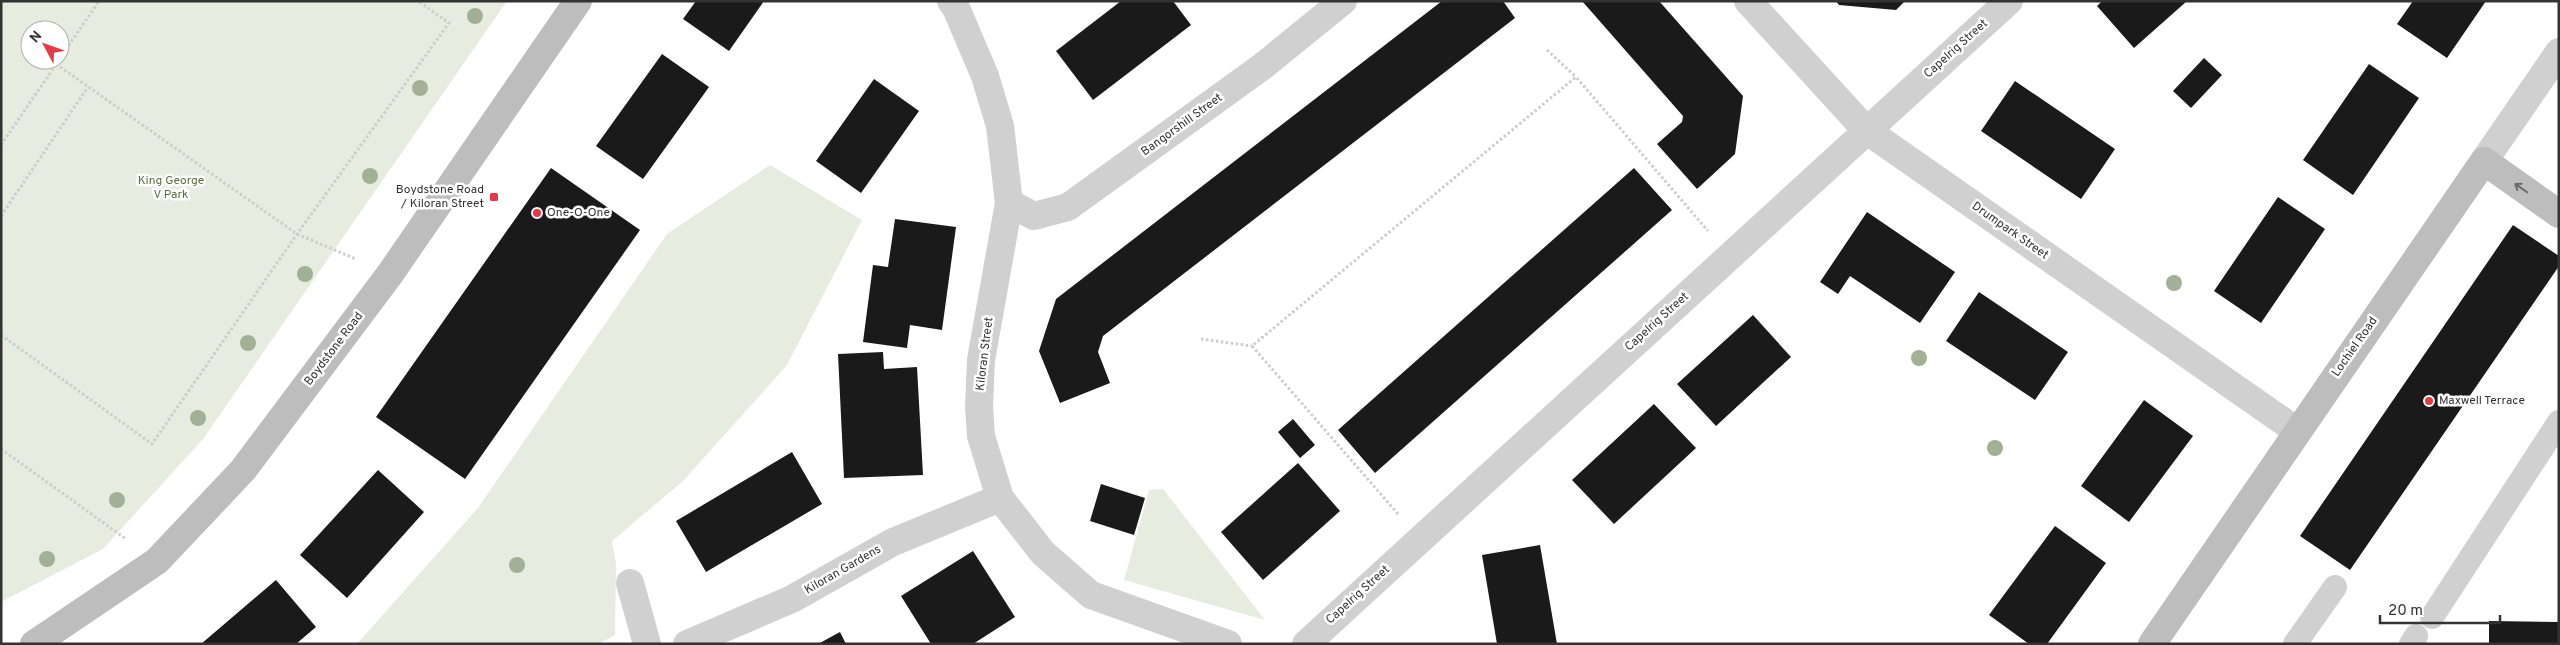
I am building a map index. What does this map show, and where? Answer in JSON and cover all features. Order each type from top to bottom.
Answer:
[{"type":"street","name":"Boydstone Road","points":[[34,644],[157,561],[243,470],[390,274],[578,1]]},
{"type":"street","name":"Kiloran Street","points":[[950,1],[956,8],[985,76],[1000,126],[1009,204],[981,360],[979,406],[981,436],[1000,498],[1043,553],[1091,594],[1228,644]]},
{"type":"street","name":"Bangorshill Street","points":[[1009,204],[1034,216],[1068,207],[1263,66],[1343,1]]},
{"type":"street","name":"Drumpark Street","points":[[1748,1],[1866,130],[2297,431]]},
{"type":"street","name":"Capelrig Street","points":[[1306,644],[1729,255],[2009,1]]},
{"type":"street","name":"Lochiel Road","points":[[2152,644],[2559,52]]},
{"type":"street","points":[[2484,161],[2559,214]]},
{"type":"street","name":"Kiloran Gardens","points":[[687,644],[792,599],[893,542],[1000,498]]},
{"type":"street","points":[[630,583],[647,644]]},
{"type":"lane","points":[[2432,617],[2559,422]]},
{"type":"lane","points":[[2295,644],[2335,587]]},
{"type":"path","points":[[70,43],[99,1]]},
{"type":"path","points":[[1,335],[152,444],[298,234],[449,24],[418,1]]},
{"type":"path","points":[[1547,50],[1576,77],[1729,255]]},
{"type":"path","points":[[1,145],[52,70]]},
{"type":"path","points":[[64,70],[298,234],[390,274]]},
{"type":"path","points":[[1252,346],[1576,77]]},
{"type":"path","points":[[1,216],[88,87]]},
{"type":"path","points":[[1201,339],[1252,346],[1419,540]]},
{"type":"path","points":[[1,449],[157,561]]},
{"type":"green space","name":"King George V Park","points":[[1,1],[507,1],[203,439],[103,549],[1,602]]},
{"type":"green space","points":[[770,165],[862,220],[787,365],[683,481],[612,541],[616,564],[615,635],[598,644],[357,644],[478,508],[667,234]]},
{"type":"green space","points":[[1163,489],[1265,620],[1124,580],[1149,490]]},
{"type":"building","points":[[696,1],[764,1],[729,51],[683,19]]},
{"type":"building","points":[[1121,1],[1173,1],[1191,25],[1093,100],[1056,51]]},
{"type":"building","points":[[1442,1],[1503,1],[1515,18],[1103,336],[1098,352],[1110,383],[1060,403],[1039,351],[1056,299]]},
{"type":"building","points":[[1582,1],[1659,1],[1743,96],[1735,154],[1697,189],[1657,144],[1682,122],[1683,116]]},
{"type":"building","points":[[1836,1],[1905,1],[1896,10],[1839,5]]},
{"type":"building","points":[[2102,1],[2187,1],[2134,48],[2097,6]]},
{"type":"building","points":[[2413,1],[2486,1],[2447,58],[2397,24]]},
{"type":"building","points":[[662,54],[709,87],[643,179],[596,146]]},
{"type":"building","points":[[2204,58],[2222,75],[2191,108],[2173,91]]},
{"type":"building","points":[[2369,64],[2419,98],[2353,195],[2303,160]]},
{"type":"building","points":[[874,79],[919,111],[861,193],[816,161]]},
{"type":"building","points":[[2015,81],[2115,149],[2081,199],[1981,131]]},
{"type":"building","points":[[551,168],[640,230],[465,479],[376,417]]},
{"type":"building","points":[[1634,168],[1672,210],[1375,473],[1338,430]]},
{"type":"building","points":[[2278,197],[2325,229],[2261,323],[2214,291]]},
{"type":"building","points":[[1867,212],[1955,272],[1920,323],[1850,276],[1838,294],[1820,282]]},
{"type":"building","points":[[895,219],[956,227],[942,330],[910,325],[907,348],[863,342],[873,265],[888,267]]},
{"type":"building","name":"Maxwell Terrace","points":[[2513,225],[2559,256],[2559,266],[2350,570],[2300,536]]},
{"type":"building","points":[[1979,292],[2068,352],[2035,400],[1946,341]]},
{"type":"building","points":[[1753,315],[1791,357],[1716,426],[1677,384]]},
{"type":"building","points":[[883,352],[884,369],[917,367],[923,475],[844,478],[838,354]]},
{"type":"building","points":[[2144,400],[2193,436],[2129,522],[2081,486]]},
{"type":"building","points":[[1654,404],[1696,448],[1614,524],[1572,480]]},
{"type":"building","points":[[1293,419],[1315,445],[1300,458],[1278,432]]},
{"type":"building","points":[[792,452],[822,504],[706,572],[676,521]]},
{"type":"building","points":[[1298,463],[1340,511],[1263,580],[1221,532]]},
{"type":"building","points":[[378,470],[424,512],[347,598],[300,555]]},
{"type":"building","points":[[1101,484],[1145,498],[1134,535],[1090,521]]},
{"type":"building","points":[[2055,526],[2106,563],[2047,644],[2029,644],[1989,615]]},
{"type":"building","points":[[1540,545],[1557,644],[1497,644],[1482,555]]},
{"type":"building","points":[[973,551],[1015,617],[973,644],[931,644],[901,596]]},
{"type":"building","points":[[276,580],[316,627],[296,644],[201,644]]},
{"type":"building","points":[[2489,621],[2559,622],[2559,644],[2489,644]]},
{"type":"building","points":[[840,632],[846,644],[818,644]]},
{"type":"place","name":"Boydstone Road / Kiloran Street","points":[[494,197]]},
{"type":"place","name":"One-O-One","points":[[537,213]]},
{"type":"place","name":"Maxwell Terrace","points":[[2429,401]]}]
